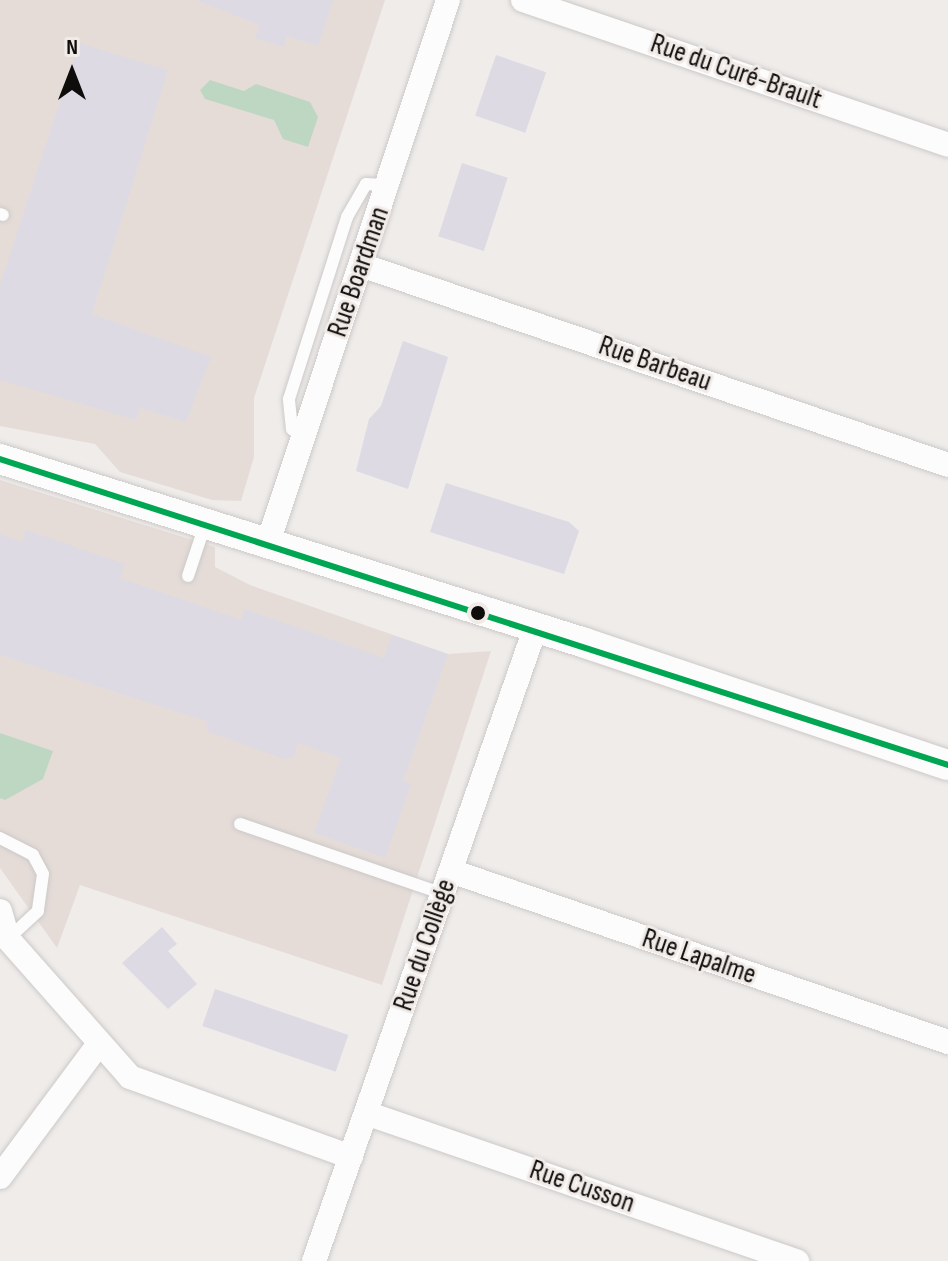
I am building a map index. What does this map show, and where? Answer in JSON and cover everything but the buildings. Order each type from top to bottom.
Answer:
[{"type":"street","name":"Rue Boardman","points":[[268,543],[448,0]]},
{"type":"street","name":"Rue du Curé-Brault","points":[[523,0],[948,145]]},
{"type":"street","name":"Rue Barbeau","points":[[361,265],[948,465]]},
{"type":"street","points":[[0,459],[206,522],[948,765]]},
{"type":"street","name":"Rue du Collège","points":[[314,1261],[535,629]]},
{"type":"street","name":"Rue Lapalme","points":[[451,871],[948,1042]]},
{"type":"street","points":[[0,911],[4,937],[98,1045],[142,1083],[351,1157]]},
{"type":"street","points":[[0,1177],[98,1045]]},
{"type":"street","name":"Rue Cusson","points":[[366,1113],[797,1261]]},
{"type":"lane","points":[[303,438],[292,429],[289,399],[347,217],[366,184],[388,185]]},
{"type":"lane","points":[[188,576],[206,522]]},
{"type":"lane","points":[[240,824],[443,894]]},
{"type":"lane","points":[[0,838],[33,855],[43,874],[38,911],[4,937]]},
{"type":"shaded area","points":[[0,0],[385,0],[254,398],[254,457],[241,501],[212,500],[120,472],[95,444],[0,426]]},
{"type":"shaded area","points":[[0,480],[215,547],[215,567],[250,585],[448,654],[491,651],[382,985],[80,885],[57,948],[0,868]]},
{"type":"green space","points":[[210,80],[244,91],[256,84],[310,102],[318,117],[308,147],[283,139],[274,120],[205,99],[200,90]]},
{"type":"green space","points":[[0,733],[53,751],[43,779],[5,800],[0,798]]},
{"type":"transit line","points":[[0,459],[948,765]]}]
